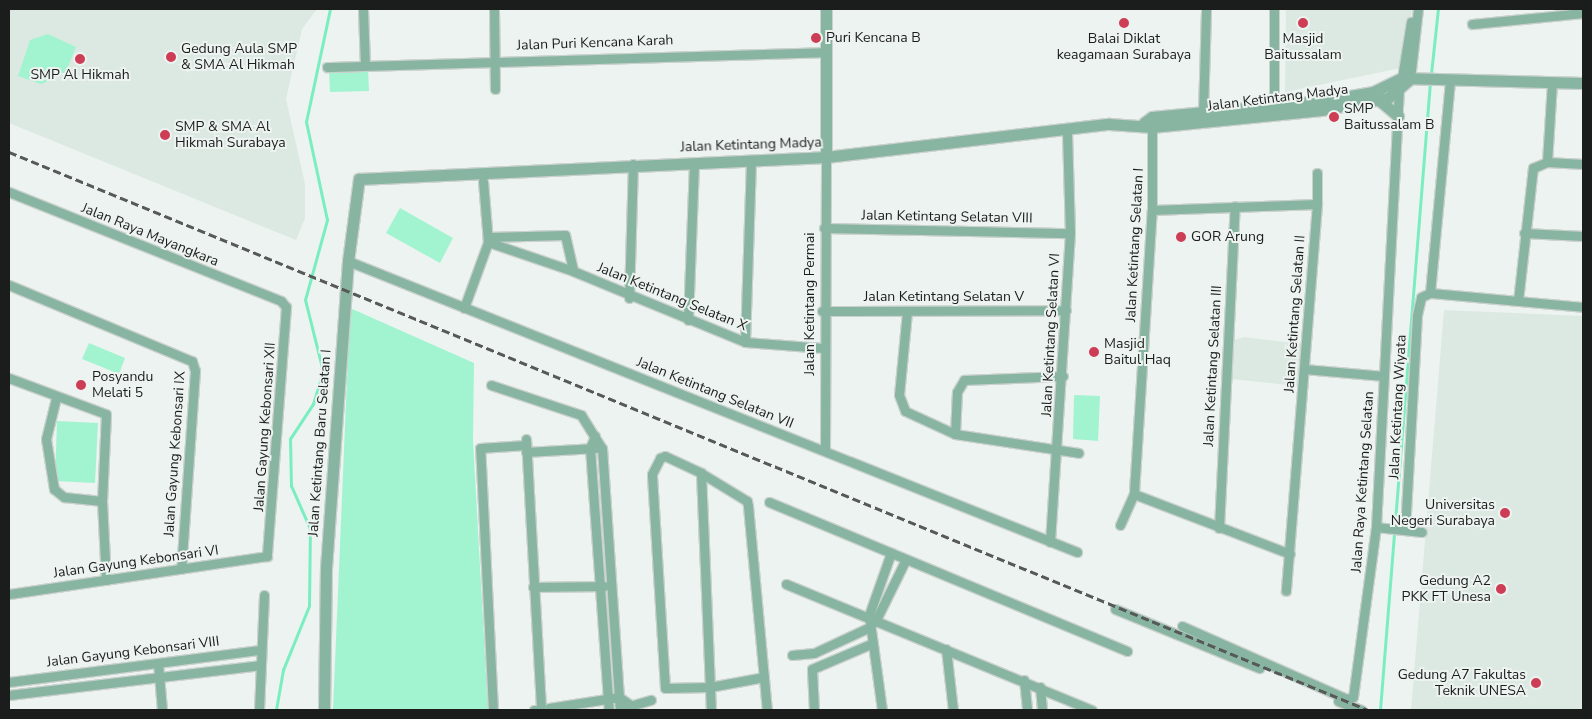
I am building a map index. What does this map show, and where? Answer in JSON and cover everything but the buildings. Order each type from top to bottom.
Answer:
[{"type":"street","points":[[363,9],[365,65]]},
{"type":"street","points":[[494,9],[495,89]]},
{"type":"street","points":[[826,9],[826,157]]},
{"type":"street","points":[[1203,112],[1206,9]]},
{"type":"street","points":[[1274,9],[1274,109]]},
{"type":"street","name":"Jalan Raya Ketintang Selatan","points":[[1406,82],[1413,9]]},
{"type":"street","name":"Jalan Raya Ketintang Selatan","points":[[1182,626],[1352,698],[1361,667],[1380,527],[1384,376],[1398,116],[1406,82],[1418,9]]},
{"type":"street","points":[[1472,24],[1583,13]]},
{"type":"street","name":"Jalan Puri Kencana Karah","points":[[327,67],[494,60],[826,52]]},
{"type":"street","name":"Jalan Ketintang Wiyata","points":[[1401,530],[1417,315],[1421,297],[1430,294],[1449,81]]},
{"type":"street","name":"Jalan Ketintang Madya","points":[[1149,122],[1203,112],[1274,109],[1373,92],[1406,82],[1583,83]]},
{"type":"street","name":"Jalan Ketintang Madya","points":[[358,179],[633,164],[826,157],[1067,129],[1379,100],[1406,82]]},
{"type":"street","points":[[1547,162],[1552,82]]},
{"type":"street","points":[[1379,100],[1398,116]]},
{"type":"street","name":"Jalan Ketintang Selatan I","points":[[1134,494],[1152,210],[1149,122]]},
{"type":"street","name":"Jalan Ketintang Selatan VI","points":[[1050,542],[1063,376],[1070,233],[1067,129]]},
{"type":"street","name":"Jalan Ketintang Permai","points":[[825,451],[822,312],[826,157]]},
{"type":"street","points":[[745,342],[751,161]]},
{"type":"street","points":[[1518,301],[1524,233],[1533,168],[1547,162],[1583,164]]},
{"type":"street","points":[[688,320],[694,163]]},
{"type":"street","points":[[629,298],[633,164]]},
{"type":"street","name":"Jalan Ketintang Selatan II","points":[[1286,591],[1317,204],[1317,173]]},
{"type":"street","name":"Jalan Ketintang Baru Selatan I","points":[[324,710],[326,568],[348,261],[358,179]]},
{"type":"street","points":[[464,308],[488,239],[483,181]]},
{"type":"street","name":"Jalan Raya Mayangkara","points":[[9,192],[281,301]]},
{"type":"street","points":[[1152,210],[1317,204]]},
{"type":"street","name":"Jalan Ketintang Selatan III","points":[[1219,528],[1235,206]]},
{"type":"street","name":"Jalan Ketintang Selatan VIII","points":[[824,228],[1070,233]]},
{"type":"street","points":[[1524,233],[1583,236]]},
{"type":"street","points":[[488,239],[565,235],[573,271]]},
{"type":"street","name":"Jalan Ketintang Selatan X","points":[[488,239],[573,271],[629,298],[745,342],[823,348]]},
{"type":"street","name":"Jalan Ketintang Selatan VII","points":[[348,261],[1077,552]]},
{"type":"street","name":"Jalan Gayung Kebonsari IX","points":[[9,285],[192,361],[196,371],[180,569]]},
{"type":"street","points":[[1430,294],[1583,307]]},
{"type":"street","name":"Jalan Gayung Kebonsari XII","points":[[267,556],[286,308],[281,301]]},
{"type":"street","name":"Jalan Ketintang Selatan V","points":[[822,312],[1066,310]]},
{"type":"street","points":[[907,312],[901,404],[905,411],[955,434],[1058,447],[1079,453]]},
{"type":"street","points":[[1304,369],[1384,376]]},
{"type":"street","points":[[955,434],[957,392],[964,380],[1063,376]]},
{"type":"street","points":[[9,378],[56,398],[107,416],[102,501],[106,580]]},
{"type":"street","points":[[492,385],[581,415],[602,448],[619,697],[624,708],[651,700]]},
{"type":"street","points":[[56,398],[46,439],[54,489],[64,497],[102,501]]},
{"type":"street","points":[[595,436],[590,448],[609,710]]},
{"type":"street","points":[[493,710],[480,448],[526,445],[602,448]]},
{"type":"street","points":[[526,445],[532,587],[541,709],[619,697]]},
{"type":"street","points":[[764,677],[710,687],[666,688],[652,474],[655,460],[665,456],[701,474],[747,501],[764,677],[767,710]]},
{"type":"street","points":[[701,474],[711,710]]},
{"type":"street","points":[[1120,525],[1134,494],[1290,554]]},
{"type":"street","points":[[769,502],[1128,651]]},
{"type":"street","points":[[1380,527],[1422,532]]},
{"type":"street","points":[[882,710],[873,643],[873,621],[891,553]]},
{"type":"street","name":"Jalan Gayung Kebonsari VI","points":[[9,594],[267,556]]},
{"type":"street","points":[[792,655],[814,653],[873,621],[906,559]]},
{"type":"street","points":[[786,584],[873,621],[1024,680],[1092,710]]},
{"type":"street","points":[[532,587],[612,586]]},
{"type":"street","points":[[259,710],[259,665],[264,595]]},
{"type":"street","points":[[1115,609],[1361,710]]},
{"type":"street","points":[[814,710],[812,669],[873,643]]},
{"type":"street","points":[[946,648],[953,710]]},
{"type":"street","name":"Jalan Gayung Kebonsari VIII","points":[[9,682],[260,650]]},
{"type":"street","points":[[158,663],[162,710]]},
{"type":"street","name":"Jalan Gayung Kebonsari VIII","points":[[9,695],[259,665]]},
{"type":"street","points":[[1024,680],[1027,710]]},
{"type":"street","points":[[1040,687],[1042,710]]},
{"type":"shaded area","name":"SMP & SMA Al Hikmah Surabaya","points":[[9,9],[317,9],[302,29],[286,99],[305,184],[305,218],[296,240],[9,123]]},
{"type":"shaded area","points":[[1286,9],[1412,9],[1401,68],[1285,92]]},
{"type":"shaded area","name":"Universitas Negeri Surabaya","points":[[1444,310],[1583,316],[1583,710],[1411,710]]},
{"type":"shaded area","points":[[1244,337],[1301,344],[1297,386],[1232,379],[1234,340]]},
{"type":"green space","points":[[48,34],[76,47],[65,74],[46,76],[47,82],[41,84],[18,76],[30,40]]},
{"type":"green space","points":[[368,69],[369,91],[330,92],[329,71]]},
{"type":"green space","points":[[400,208],[453,238],[440,263],[386,233]]},
{"type":"green space","points":[[350,308],[474,363],[473,440],[488,710],[333,710]]},
{"type":"green space","points":[[89,343],[125,358],[119,374],[82,359]]},
{"type":"green space","points":[[1074,395],[1100,396],[1098,441],[1073,439]]},
{"type":"green space","points":[[57,421],[98,423],[95,483],[55,481]]},
{"type":"waterway","points":[[276,710],[283,670],[309,606],[310,529],[291,486],[290,439],[313,404],[323,372],[305,300],[327,220],[306,122],[330,9]]},
{"type":"waterway","points":[[1431,74],[1438,9]]},
{"type":"waterway","points":[[1380,710],[1430,82]]},
{"type":"railway","points":[[9,152],[1368,710]]},
{"type":"place","name":"Balai Diklat keagamaan Surabaya","points":[[1124,23]]},
{"type":"place","name":"Masjid Baitussalam","points":[[1303,23]]},
{"type":"place","name":"Puri Kencana B","points":[[816,38]]},
{"type":"place","name":"Gedung Aula SMP & SMA Al Hikmah","points":[[171,57]]},
{"type":"place","name":"SMP Al Hikmah","points":[[80,59]]},
{"type":"place","name":"SMP Baitussalam B","points":[[1334,117]]},
{"type":"place","name":"SMP & SMA Al Hikmah Surabaya","points":[[165,135]]},
{"type":"place","name":"GOR Arung","points":[[1181,237]]},
{"type":"place","name":"Masjid Baitul Haq","points":[[1094,352]]},
{"type":"place","name":"Posyandu Melati 5","points":[[81,385]]},
{"type":"place","name":"Universitas Negeri Surabaya","points":[[1505,513]]},
{"type":"place","name":"Gedung A2 PKK FT Unesa","points":[[1501,589]]},
{"type":"place","name":"Gedung A7 Fakultas Teknik UNESA","points":[[1536,683]]}]
